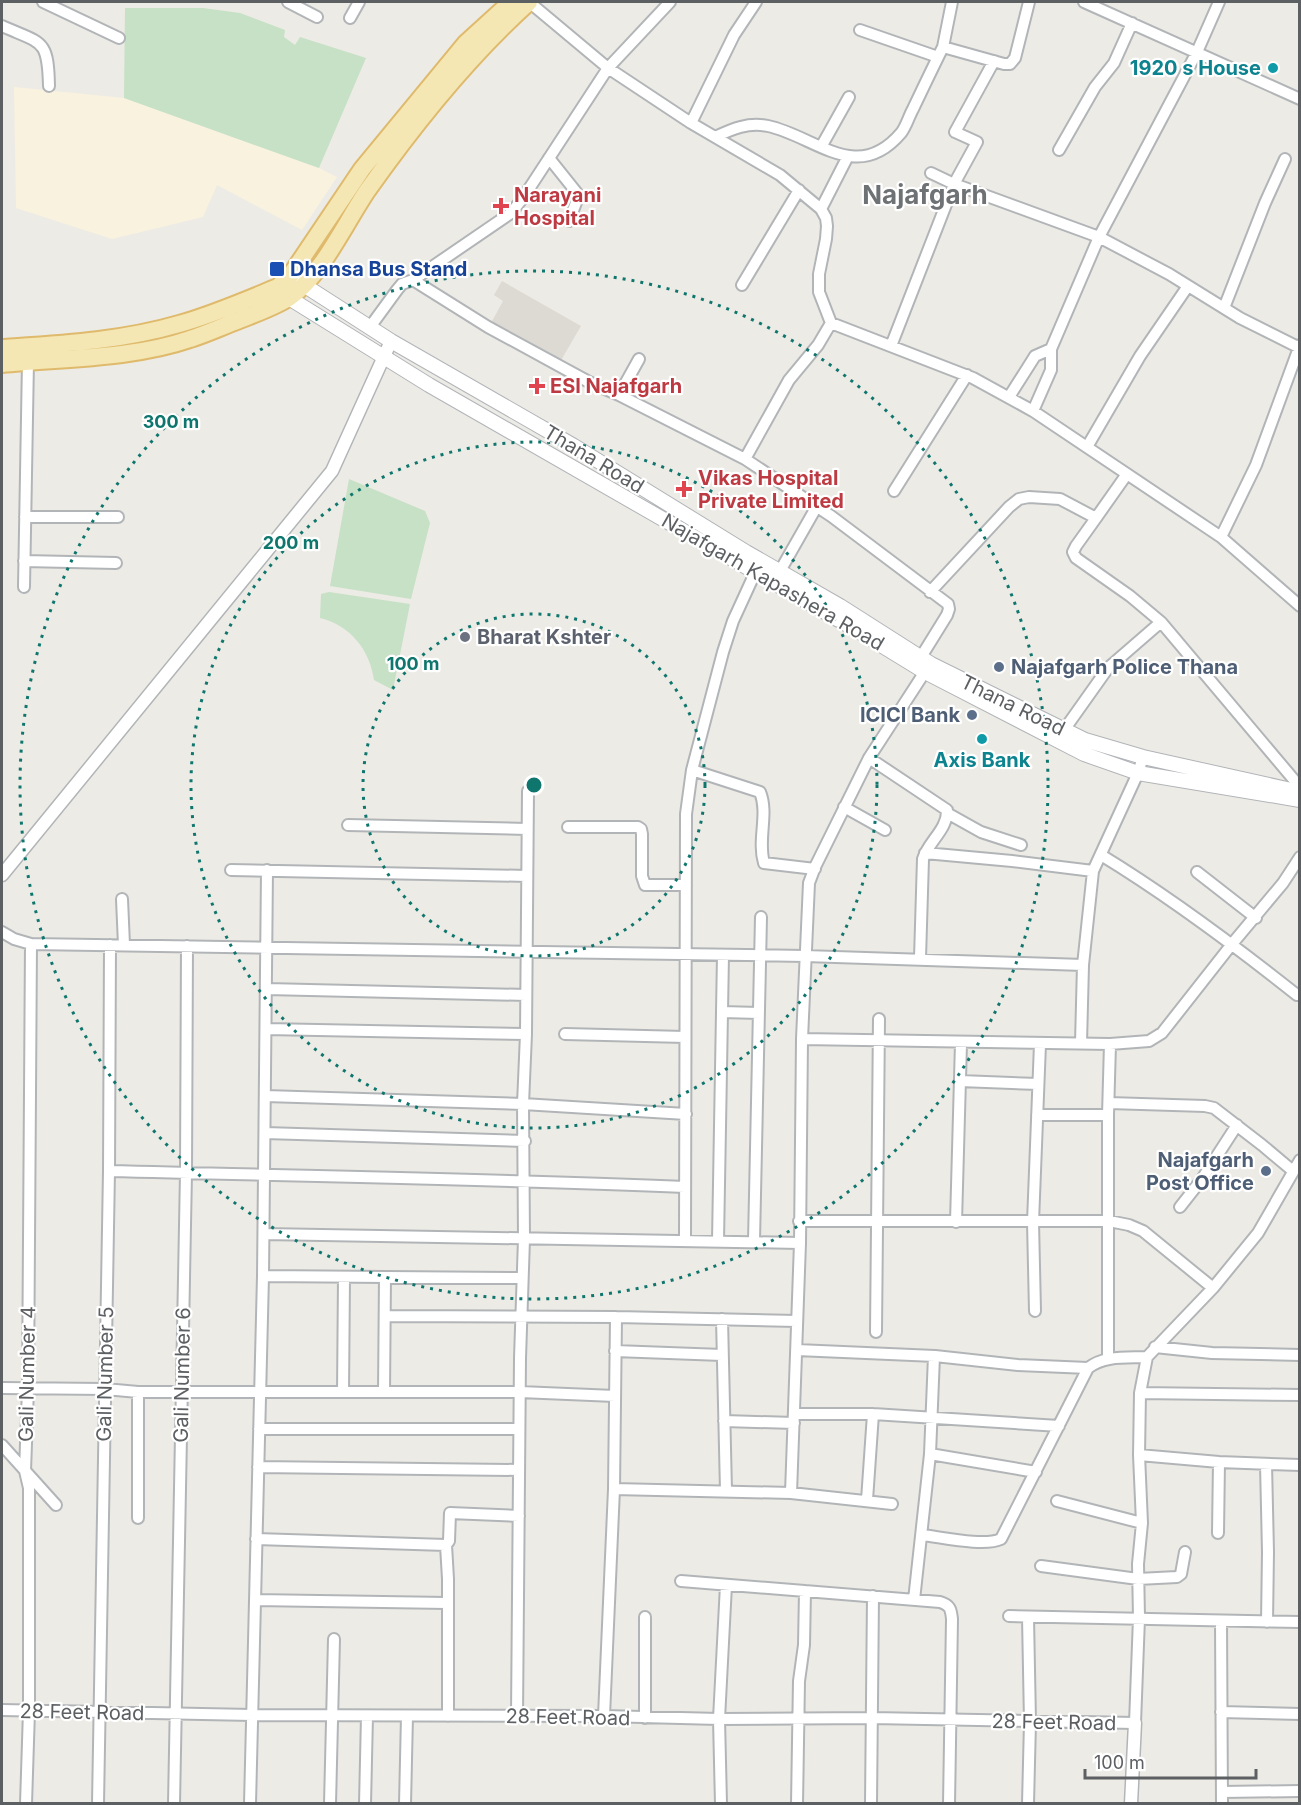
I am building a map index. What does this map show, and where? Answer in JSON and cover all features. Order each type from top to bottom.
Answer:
[{"type":"main road","points":[[2,348],[77,343],[128,336],[180,324],[289,285],[362,168],[465,44],[511,2]]},
{"type":"main road","points":[[2,364],[116,354],[190,339],[289,285],[332,247],[367,192],[404,141],[486,42],[529,2]]},
{"type":"main road","name":"Thana Road","points":[[289,285],[370,327],[574,446],[780,571],[926,664],[1085,740],[1143,757],[1299,789]]},
{"type":"main road","name":"Najafgarh Kapashera Road","points":[[289,285],[384,358],[755,573],[858,631],[926,664],[1084,754],[1138,772],[1299,800]]},
{"type":"street","points":[[43,2],[118,38]]},
{"type":"street","points":[[288,2],[317,17]]},
{"type":"street","points":[[350,18],[359,2]]},
{"type":"street","points":[[529,2],[608,68],[691,123],[780,175],[821,209],[827,226],[819,274],[819,292],[831,323],[967,375],[1033,411],[1221,537],[1299,606]]},
{"type":"street","points":[[370,327],[402,284],[413,280],[511,213],[608,68],[670,2]]},
{"type":"street","points":[[691,123],[734,35],[756,2]]},
{"type":"street","points":[[715,137],[738,127],[766,126],[782,130],[847,158],[868,155],[885,146],[902,132],[940,52],[952,2]]},
{"type":"street","points":[[860,30],[940,52],[1010,64],[1015,58],[1029,2]]},
{"type":"street","points":[[1084,2],[1299,99]]},
{"type":"street","points":[[1033,411],[1051,370],[1051,349],[1099,237],[1197,52],[1219,2]]},
{"type":"street","points":[[1059,150],[1095,87],[1114,63],[1132,23]]},
{"type":"street","points":[[2,26],[44,48],[48,64],[49,86]]},
{"type":"street","points":[[891,346],[954,184],[977,142],[955,132],[994,62]]},
{"type":"street","points":[[821,147],[849,97]]},
{"type":"street","points":[[549,158],[577,193],[577,200],[569,221]]},
{"type":"street","points":[[821,209],[847,158]]},
{"type":"street","points":[[1224,308],[1265,203],[1285,159]]},
{"type":"street","points":[[931,173],[954,184],[1099,237],[1169,274],[1224,308],[1299,347],[1256,465],[1221,537]]},
{"type":"street","points":[[742,285],[799,190]]},
{"type":"street","points":[[413,280],[488,327],[588,382],[619,395],[745,459],[817,506],[948,604],[949,609],[926,664],[869,758],[809,883],[802,1039],[800,1243],[791,1493]]},
{"type":"street","points":[[1087,447],[1140,357],[1188,286]]},
{"type":"street","points":[[745,459],[789,380],[818,345],[831,323]]},
{"type":"street","points":[[2,875],[332,471],[391,340]]},
{"type":"street","points":[[1009,397],[1035,356],[1051,349]]},
{"type":"street","points":[[619,395],[639,359]]},
{"type":"street","points":[[24,587],[28,361]]},
{"type":"street","points":[[894,491],[967,375]]},
{"type":"street","points":[[1127,474],[1076,546],[1073,552],[1076,558],[1130,596],[1161,622],[1299,789]]},
{"type":"street","points":[[930,592],[1019,498],[1060,499],[1096,518]]},
{"type":"street","points":[[780,571],[817,506]]},
{"type":"street","points":[[25,517],[117,517]]},
{"type":"street","points":[[24,561],[116,563]]},
{"type":"street","points":[[685,1240],[686,814],[692,770],[723,652],[733,621],[755,573]]},
{"type":"street","points":[[1064,730],[1108,668],[1161,622]]},
{"type":"street","points":[[1081,1043],[1083,965],[1093,872],[1143,757]]},
{"type":"street","points":[[869,758],[940,804],[947,810],[947,813],[981,832],[1021,845]]},
{"type":"street","points":[[692,770],[760,792],[763,803],[762,852],[764,863],[814,869]]},
{"type":"street","points":[[517,1716],[528,791]]},
{"type":"street","points":[[844,807],[885,830]]},
{"type":"street","points":[[920,958],[922,866],[925,853],[945,821],[947,813]]},
{"type":"street","points":[[348,825],[527,829]]},
{"type":"street","points":[[568,827],[638,827],[642,834],[642,876],[645,885],[686,885]]},
{"type":"street","points":[[925,853],[1012,861],[1093,872]]},
{"type":"street","points":[[1101,855],[1155,888],[1297,995]]},
{"type":"street","points":[[802,1039],[1040,1044],[1110,1044],[1149,1041],[1156,1038],[1256,918],[1283,883],[1299,857]]},
{"type":"street","points":[[231,870],[527,876]]},
{"type":"street","points":[[250,1803],[264,1234],[267,870]]},
{"type":"street","points":[[1197,872],[1256,918]]},
{"type":"street","points":[[122,899],[124,945]]},
{"type":"street","points":[[754,1241],[761,917]]},
{"type":"street","points":[[2,932],[14,939],[31,944],[920,958],[1006,964],[1083,965]]},
{"type":"street","name":"Gali Number 4","points":[[26,1803],[29,1711],[29,1488],[25,1472],[28,1388],[31,944]]},
{"type":"street","name":"Gali Number 5","points":[[98,1803],[109,1172],[110,945]]},
{"type":"street","name":"Gali Number 6","points":[[174,1803],[186,1173],[187,946]]},
{"type":"street","points":[[718,1240],[723,955]]},
{"type":"street","points":[[267,989],[526,995]]},
{"type":"street","points":[[722,1012],[759,1012]]},
{"type":"street","points":[[876,1332],[879,1019]]},
{"type":"street","points":[[266,1029],[526,1034]]},
{"type":"street","points":[[565,1034],[685,1037]]},
{"type":"street","points":[[957,1222],[961,1043]]},
{"type":"street","points":[[1035,1311],[1033,1222],[1040,1044]]},
{"type":"street","points":[[1108,1358],[1110,1044]]},
{"type":"street","points":[[960,1081],[1038,1084]]},
{"type":"street","points":[[265,1096],[523,1104],[686,1114]]},
{"type":"street","points":[[1109,1103],[1205,1106],[1221,1113],[1238,1125],[1293,1171]]},
{"type":"street","points":[[1037,1115],[1108,1115]]},
{"type":"street","points":[[1180,1207],[1238,1125]]},
{"type":"street","points":[[265,1133],[525,1141]]},
{"type":"street","points":[[1131,1803],[1142,1523],[1139,1455],[1140,1393],[1147,1357],[1213,1288],[1258,1233],[1299,1160]]},
{"type":"street","points":[[109,1172],[525,1180],[685,1187]]},
{"type":"street","points":[[800,1221],[1109,1221],[1129,1225],[1143,1232],[1213,1288]]},
{"type":"street","points":[[264,1234],[800,1243]]},
{"type":"street","points":[[263,1276],[522,1278]]},
{"type":"street","points":[[343,1392],[344,1277]]},
{"type":"street","points":[[384,1392],[385,1277]]},
{"type":"street","points":[[385,1316],[616,1317],[797,1321]]},
{"type":"street","points":[[604,1716],[615,1489],[616,1317]]},
{"type":"street","points":[[722,1319],[726,1491]]},
{"type":"street","points":[[1155,1347],[1212,1353],[1299,1355]]},
{"type":"street","points":[[797,1350],[934,1356],[1018,1365],[1088,1368]]},
{"type":"street","points":[[615,1351],[722,1355]]},
{"type":"street","points":[[914,1600],[930,1454],[934,1356]]},
{"type":"street","points":[[922,1535],[980,1541],[1001,1539],[1088,1368],[1108,1358],[1147,1357]]},
{"type":"street","points":[[2,1388],[105,1389],[138,1392],[520,1392],[615,1396]]},
{"type":"street","points":[[138,1392],[138,1518]]},
{"type":"street","points":[[1140,1393],[1299,1395]]},
{"type":"street","points":[[724,1420],[795,1419],[873,1414],[1059,1426]]},
{"type":"street","points":[[867,1500],[873,1414]]},
{"type":"street","points":[[259,1429],[519,1429]]},
{"type":"street","points":[[2,1445],[56,1505]]},
{"type":"street","points":[[930,1454],[1036,1472]]},
{"type":"street","points":[[1139,1455],[1219,1462],[1299,1465]]},
{"type":"street","points":[[1218,1533],[1219,1462]]},
{"type":"street","points":[[1266,1464],[1267,1622]]},
{"type":"street","points":[[258,1467],[519,1470]]},
{"type":"street","points":[[29,1488],[42,1489]]},
{"type":"street","points":[[615,1489],[791,1493],[892,1504]]},
{"type":"street","points":[[1057,1502],[1142,1523]]},
{"type":"street","points":[[448,1716],[446,1545],[449,1541],[450,1513],[519,1516]]},
{"type":"street","points":[[256,1539],[446,1545]]},
{"type":"street","points":[[1041,1566],[1138,1580],[1180,1576],[1185,1552]]},
{"type":"street","points":[[681,1581],[940,1602],[948,1605],[951,1610],[949,1803]]},
{"type":"street","points":[[721,1803],[719,1719],[726,1585]]},
{"type":"street","points":[[798,1803],[804,1591]]},
{"type":"street","points":[[871,1803],[873,1596]]},
{"type":"street","points":[[255,1600],[447,1603]]},
{"type":"street","points":[[1009,1616],[1299,1622]]},
{"type":"street","points":[[645,1617],[645,1718]]},
{"type":"street","points":[[1028,1617],[1030,1722],[1028,1803]]},
{"type":"street","points":[[1221,1621],[1222,1803]]},
{"type":"street","points":[[330,1803],[334,1639]]},
{"type":"street","name":"28 Feet Road","points":[[2,1710],[252,1715],[872,1718],[1135,1723]]},
{"type":"street","points":[[1221,1712],[1299,1714]]},
{"type":"street","points":[[365,1803],[367,1716]]},
{"type":"street","points":[[405,1803],[407,1716]]},
{"type":"street","points":[[1222,1792],[1299,1791]]},
{"type":"shaded area","points":[[14,87],[124,98],[319,168],[337,177],[302,230],[217,185],[203,217],[112,239],[16,208]]},
{"type":"shaded area","points":[[502,281],[581,326],[560,362],[491,323],[503,301],[494,295]]},
{"type":"green space","points":[[125,8],[203,8],[240,13],[285,30],[284,37],[295,45],[300,37],[366,58],[319,168],[124,98]]},
{"type":"green space","points":[[349,479],[425,511],[430,523],[411,599],[330,586]]},
{"type":"green space","points":[[329,592],[410,604],[393,690],[374,680],[368,659],[357,640],[341,626],[320,618],[321,594]]},
{"type":"place","name":"1920 s House","points":[[1273,68]]},
{"type":"place","name":"Narayani Hospital","points":[[501,206]]},
{"type":"place","name":"Dhansa Bus Stand","points":[[277,269]]},
{"type":"place","name":"ESI Najafgarh","points":[[537,386]]},
{"type":"place","name":"Vikas Hospital Private Limited","points":[[684,489]]},
{"type":"place","name":"Bharat Kshter","points":[[465,637]]},
{"type":"place","name":"Najafgarh Police Thana","points":[[999,667]]},
{"type":"place","name":"ICICI Bank","points":[[972,715]]},
{"type":"place","name":"Axis Bank","points":[[982,739]]},
{"type":"place","name":"Najafgarh Post Office","points":[[1266,1171]]},
{"type":"district","name":"Najafgarh","points":[[925,194]]}]
